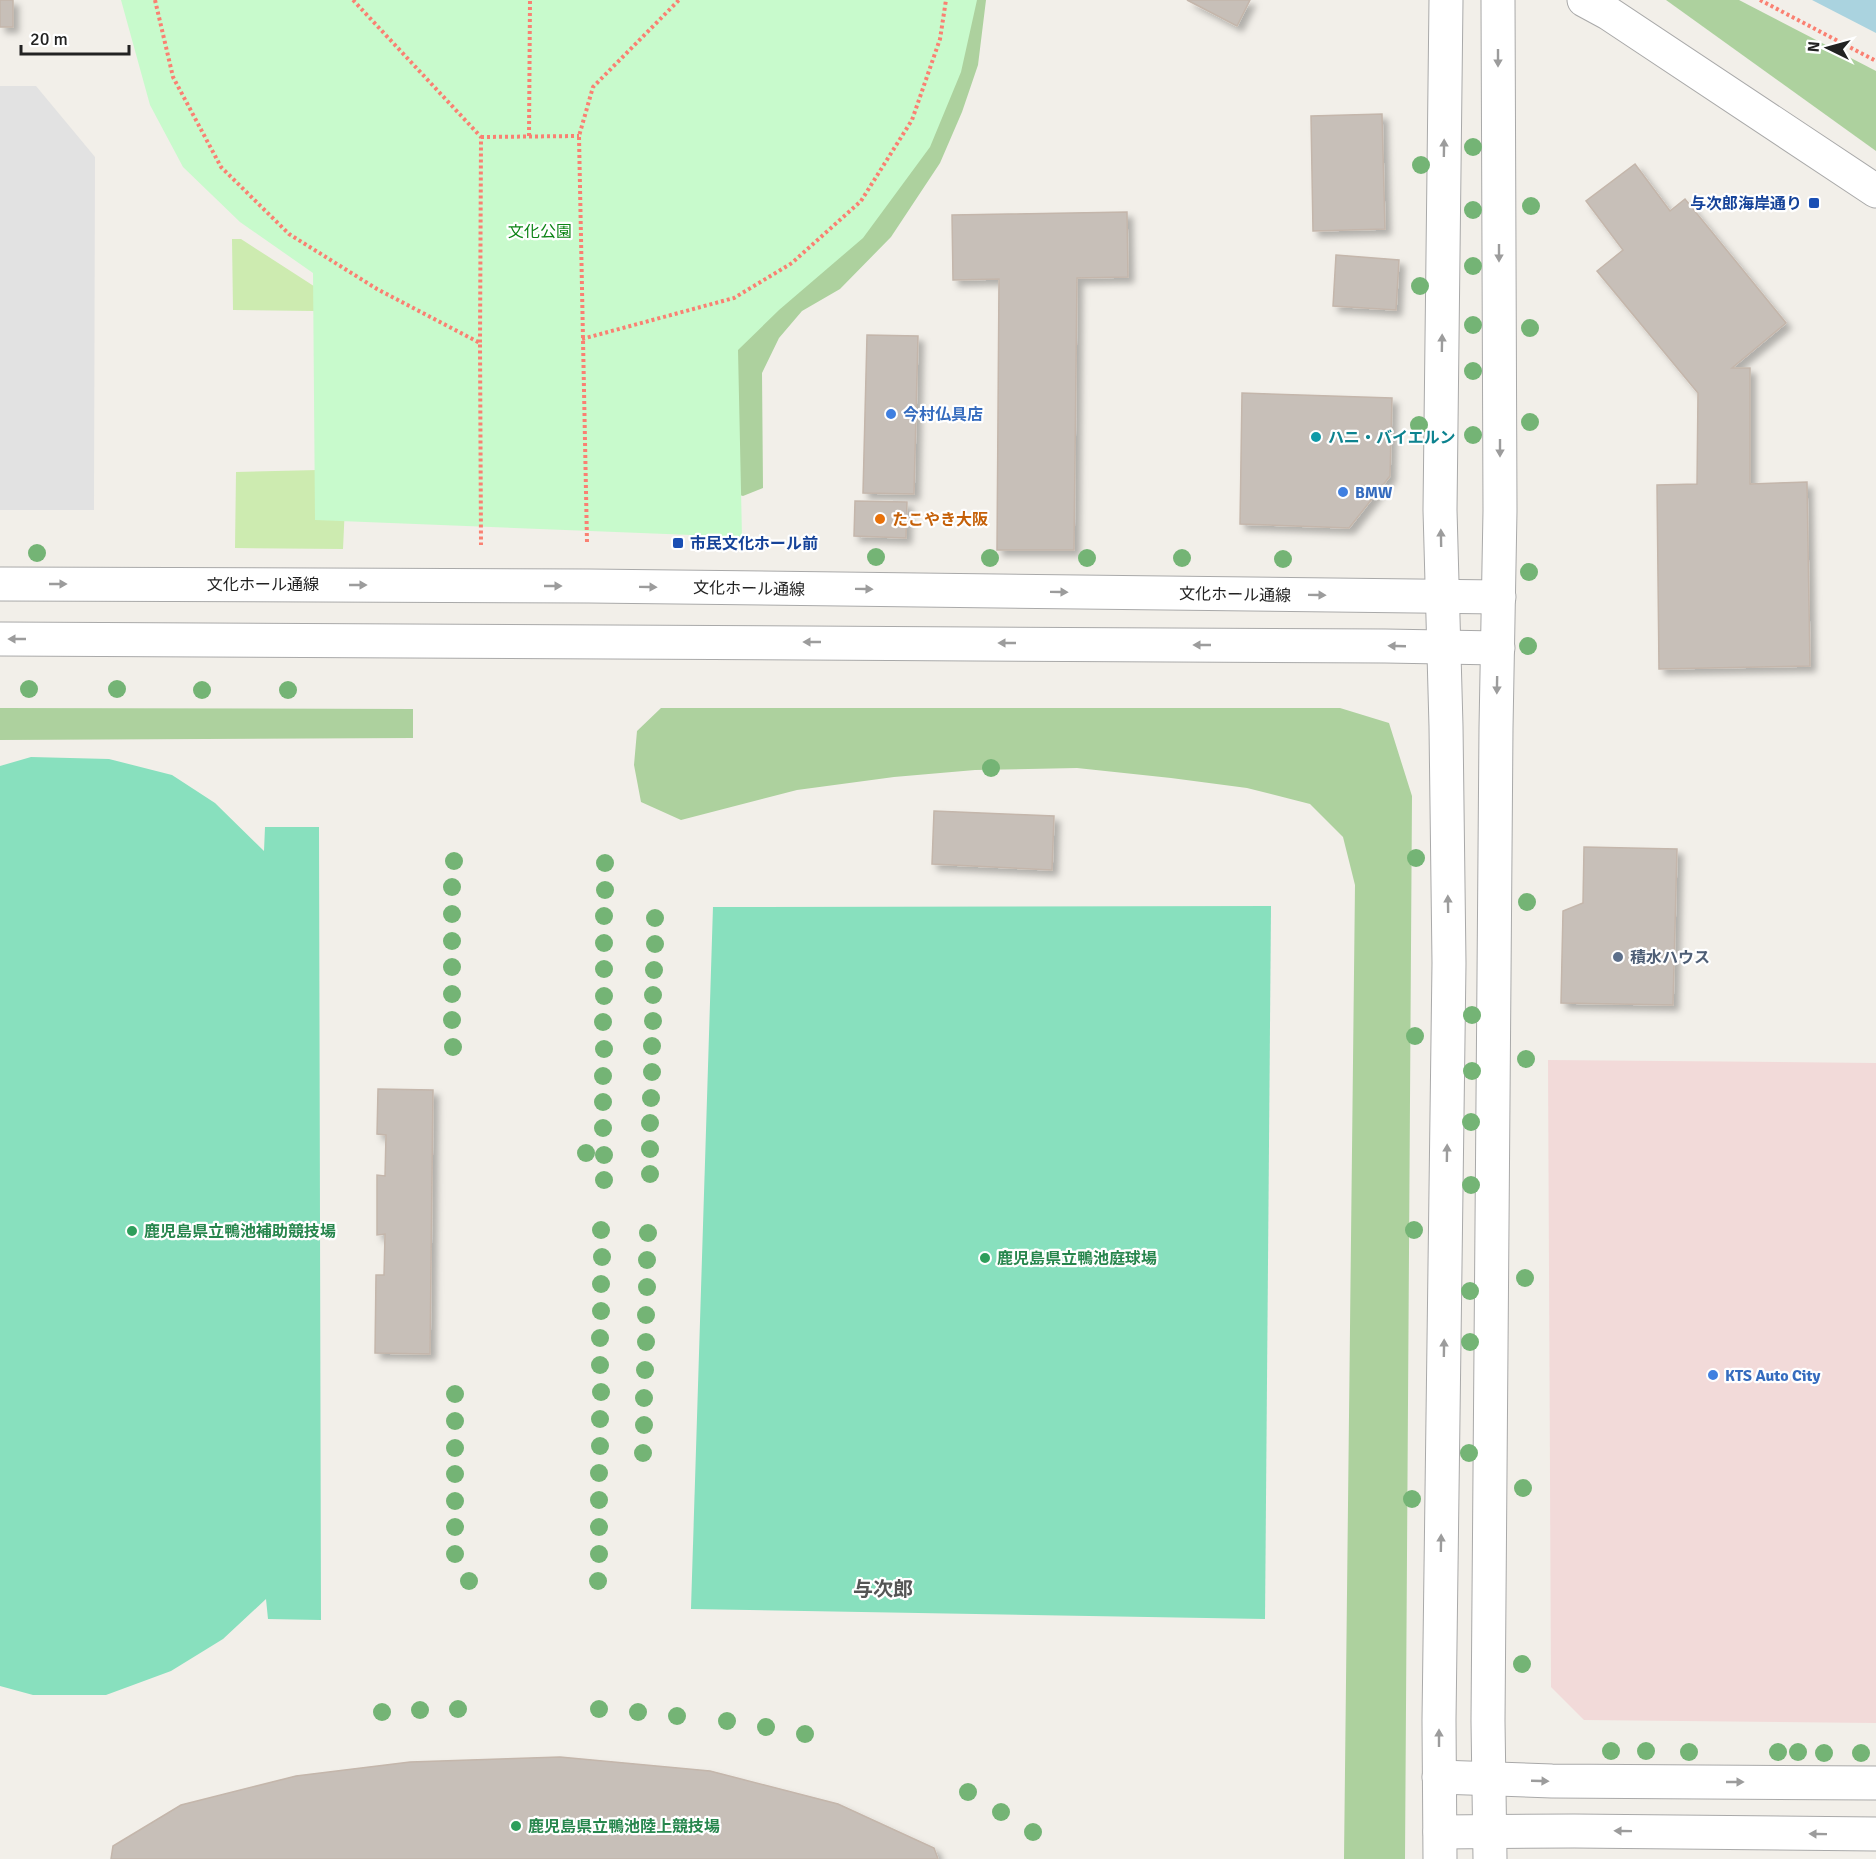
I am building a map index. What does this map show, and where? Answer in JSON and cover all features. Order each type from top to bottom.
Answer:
[{"type":"street","points":[[1446,0],[1440,510],[1449,963],[1440,1846],[1490,1845],[1574,1831],[1876,1834]]},
{"type":"street","points":[[1490,1845],[1488,1720],[1500,503],[1498,0]]},
{"type":"street","points":[[1584,0],[1608,13],[1876,191]]},
{"type":"street","name":"文化ホール通線","points":[[0,584],[590,586],[1499,597]]},
{"type":"street","points":[[0,639],[525,640],[1498,648]]},
{"type":"street","points":[[1439,1777],[1564,1781],[1876,1783]]},
{"type":"path","points":[[155,0],[173,77],[221,167],[289,234],[377,289],[480,343]]},
{"type":"path","points":[[353,0],[481,137],[482,545]]},
{"type":"path","points":[[529,136],[530,0]]},
{"type":"path","points":[[587,542],[579,136],[593,87],[679,0]]},
{"type":"path","points":[[582,339],[734,298],[792,263],[861,201],[912,120],[940,39],[946,0]]},
{"type":"path","points":[[1760,0],[1876,61]]},
{"type":"path","points":[[481,137],[579,136]]},
{"type":"shaded area","points":[[0,86],[36,86],[95,157],[94,510],[0,510]]},
{"type":"shaded area","name":"KTS Auto City","points":[[1548,1060],[1876,1063],[1876,1723],[1584,1720],[1551,1687]]},
{"type":"green space","name":"文化公園","points":[[121,0],[977,0],[961,72],[930,147],[863,238],[779,310],[738,350],[742,537],[315,520],[313,273],[240,222],[183,167],[150,105]]},
{"type":"green space","points":[[960,0],[986,0],[978,65],[962,112],[940,163],[891,237],[840,289],[802,311],[779,338],[762,373],[763,488],[743,496],[726,491],[725,349]]},
{"type":"green space","points":[[1666,0],[1739,0],[1876,71],[1876,151]]},
{"type":"green space","points":[[232,239],[241,239],[354,312],[343,549],[235,548],[236,472],[318,470],[314,311],[233,310]]},
{"type":"green space","points":[[0,708],[413,709],[413,738],[0,740]]},
{"type":"green space","points":[[661,708],[1340,708],[1389,723],[1412,796],[1405,1859],[1344,1859],[1355,885],[1343,837],[1310,804],[1247,788],[1077,768],[975,770],[894,777],[797,790],[681,820],[641,802],[634,765],[637,731]]},
{"type":"green space","points":[[31,757],[109,759],[172,775],[215,803],[264,851],[265,827],[319,827],[321,1620],[268,1619],[266,1599],[223,1639],[171,1671],[106,1695],[33,1695],[0,1686],[0,766]]},
{"type":"green space","name":"鹿児島県立鴨池庭球場","points":[[1271,906],[1265,1619],[691,1609],[713,907]]},
{"type":"water","points":[[1812,0],[1876,0],[1876,33]]},
{"type":"building","points":[[0,0],[13,0],[13,27],[0,27]]},
{"type":"building","points":[[1187,0],[1250,0],[1237,26]]},
{"type":"building","points":[[1382,114],[1385,229],[1313,231],[1311,116]]},
{"type":"building","points":[[1635,164],[1670,211],[1685,199],[1786,323],[1732,368],[1750,368],[1750,484],[1807,482],[1810,666],[1659,669],[1657,485],[1697,484],[1698,393],[1597,271],[1623,250],[1586,201]]},
{"type":"building","points":[[1127,212],[1128,277],[1077,278],[1074,550],[997,550],[999,279],[953,280],[952,215]]},
{"type":"building","points":[[1336,255],[1399,260],[1396,310],[1333,306]]},
{"type":"building","name":"今村仏具店","points":[[867,335],[918,336],[914,494],[863,493]]},
{"type":"building","name":"ハニ・バイエルン","points":[[1242,393],[1392,398],[1390,476],[1349,528],[1240,524]]},
{"type":"building","name":"たこやき大阪","points":[[855,501],[907,502],[906,538],[854,536]]},
{"type":"building","points":[[934,811],[1054,816],[1052,870],[932,864]]},
{"type":"building","name":"積水ハウス","points":[[1584,847],[1677,849],[1673,1005],[1561,1003],[1563,911],[1583,903]]},
{"type":"building","points":[[378,1089],[433,1090],[430,1354],[375,1353],[376,1275],[384,1275],[385,1234],[377,1235],[377,1175],[385,1176],[386,1135],[377,1134]]},
{"type":"building","name":"鹿児島県立鴨池陸上競技場","points":[[560,1757],[710,1771],[838,1804],[934,1848],[938,1859],[111,1859],[113,1846],[181,1805],[296,1776],[410,1762]]},
{"type":"place","name":"与次郎海岸通り","points":[[1814,203]]},
{"type":"place","name":"今村仏具店","points":[[891,414]]},
{"type":"place","name":"ハニ・バイエルン","points":[[1316,437]]},
{"type":"place","name":"BMW","points":[[1343,492]]},
{"type":"place","name":"たこやき大阪","points":[[880,519]]},
{"type":"place","name":"市民文化ホール前","points":[[678,543]]},
{"type":"place","name":"積水ハウス","points":[[1618,957]]},
{"type":"place","name":"鹿児島県立鴨池補助競技場","points":[[132,1231]]},
{"type":"place","name":"鹿児島県立鴨池庭球場","points":[[985,1258]]},
{"type":"place","name":"KTS Auto City","points":[[1713,1375]]},
{"type":"place","name":"鹿児島県立鴨池陸上競技場","points":[[516,1826]]},
{"type":"district","name":"与次郎","points":[[883,1589]]}]
